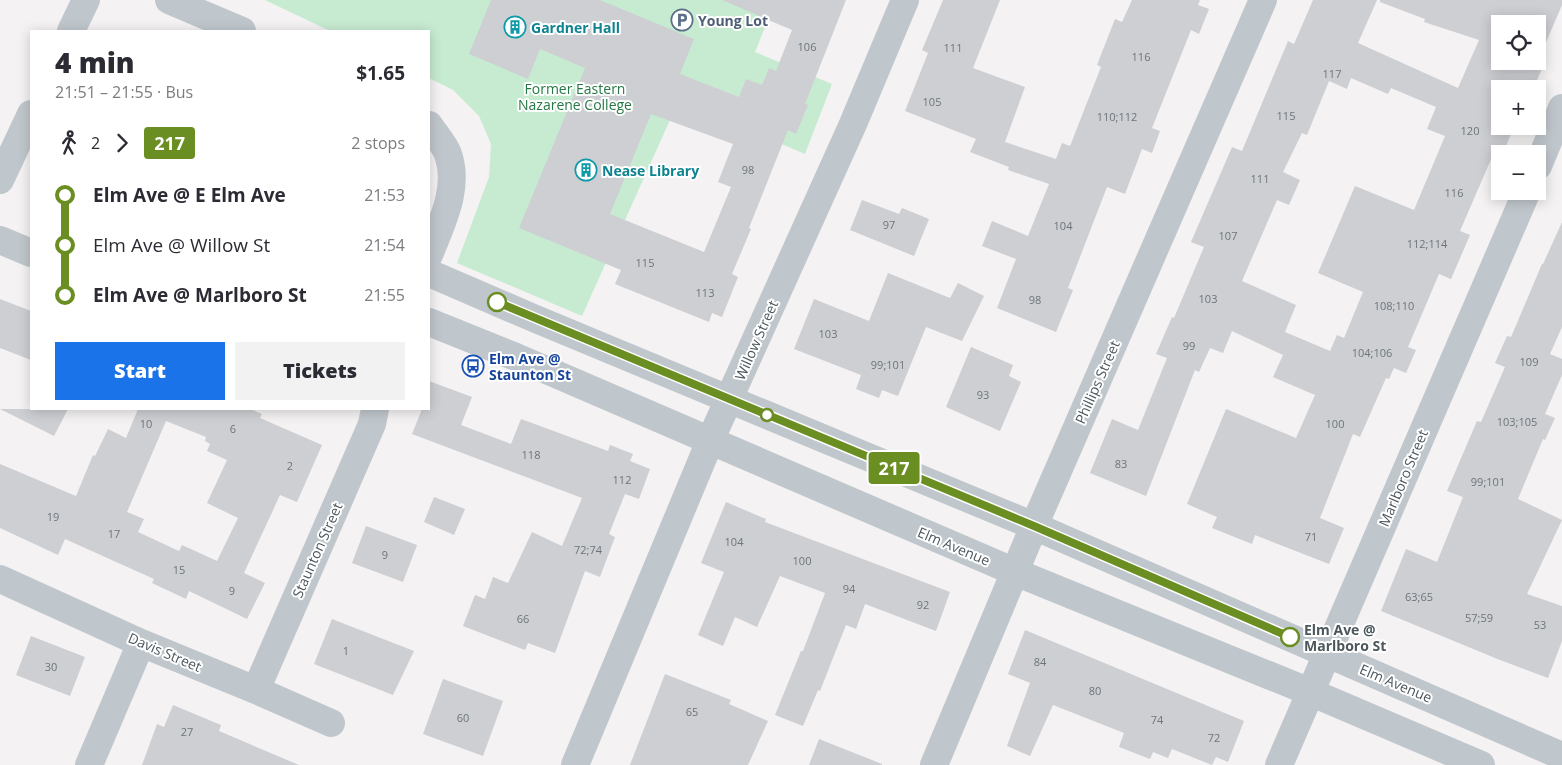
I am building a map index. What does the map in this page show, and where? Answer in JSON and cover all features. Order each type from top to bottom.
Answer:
[{"type":"street","points":[[71,30],[86,0]]},
{"type":"street","points":[[169,0],[240,30]]},
{"type":"street","name":"Willow Street","points":[[575,765],[710,441],[853,124],[905,0]]},
{"type":"street","name":"Phillips Street","points":[[934,765],[1034,526],[1264,0]]},
{"type":"street","points":[[1546,147],[1562,108]]},
{"type":"street","points":[[0,180],[30,116]]},
{"type":"street","points":[[430,126],[448,153],[453,174],[449,203],[430,252]]},
{"type":"street","name":"Marlboro Street","points":[[1279,765],[1523,200]]},
{"type":"street","points":[[0,240],[30,253]]},
{"type":"street","name":"Elm Avenue","points":[[430,273],[1034,526],[1562,756]]},
{"type":"street","name":"Elm Avenue","points":[[430,322],[516,357],[1015,572],[1310,692],[1481,765]]},
{"type":"street","name":"Staunton Street","points":[[256,690],[372,424],[375,410]]},
{"type":"street","name":"Davis Street","points":[[0,579],[141,643],[256,690],[330,723]]},
{"type":"street","points":[[89,765],[141,643]]},
{"type":"green space","name":"Former Eastern Nazarene College","points":[[265,0],[776,0],[755,52],[832,84],[805,154],[678,102],[582,316],[457,263],[489,177],[491,144],[479,116],[453,90],[430,78],[430,30],[328,30]]},
{"type":"building","points":[[491,0],[600,0],[694,39],[680,74],[739,97],[746,79],[762,85],[769,68],[776,71],[792,30],[722,0],[846,0],[805,104],[808,105],[796,134],[788,130],[749,228],[751,229],[732,274],[738,277],[722,317],[712,313],[709,322],[615,284],[621,270],[519,228],[585,68],[540,49],[528,79],[469,54]],"holes":[[[651,114],[733,144],[718,182],[731,187],[704,252],[610,214]]]},
{"type":"building","points":[[943,0],[1000,0],[973,68],[1025,87],[1005,142],[1056,159],[1062,143],[1070,146],[1101,67],[1097,65],[1115,19],[1122,22],[1132,0],[1200,0],[1198,5],[1209,9],[1199,34],[1191,30],[1152,128],[1160,131],[1152,153],[1142,149],[1125,194],[1107,187],[1068,288],[1073,290],[1056,332],[997,308],[1016,259],[982,246],[992,221],[1028,236],[1049,184],[1008,170],[1009,167],[970,152],[976,139],[905,111],[928,53],[922,50]]},
{"type":"building","points":[[1313,0],[1377,0],[1358,43],[1458,88],[1479,40],[1424,22],[1425,19],[1380,2],[1380,0],[1562,0],[1562,5],[1546,42],[1546,15],[1491,15],[1491,70],[1542,70],[1537,80],[1491,80],[1491,135],[1510,135],[1507,145],[1491,145],[1491,159],[1460,231],[1470,235],[1451,279],[1439,274],[1408,347],[1416,350],[1406,373],[1394,368],[1389,379],[1386,378],[1360,437],[1353,434],[1320,518],[1344,528],[1329,564],[1255,535],[1252,544],[1212,528],[1217,517],[1187,504],[1226,409],[1296,438],[1315,395],[1273,377],[1283,355],[1232,331],[1223,353],[1210,348],[1199,372],[1195,370],[1146,496],[1090,473],[1112,419],[1138,430],[1167,358],[1156,354],[1172,317],[1174,318],[1204,247],[1191,242],[1232,147],[1242,151],[1288,41],[1294,44]],"holes":[[[1351,78],[1388,94],[1391,88],[1436,107],[1427,129],[1445,136],[1414,210],[1355,186],[1318,273],[1363,292],[1344,338],[1337,335],[1330,351],[1285,332],[1296,305],[1242,281],[1277,200],[1289,205],[1300,180],[1283,172],[1302,133],[1307,135],[1329,81],[1347,89]]]},
{"type":"building","points":[[862,200],[899,214],[902,208],[929,219],[914,256],[850,230]]},
{"type":"building","points":[[1562,222],[1562,327],[1550,354],[1562,359],[1562,375],[1545,414],[1555,418],[1545,440],[1543,439],[1518,499],[1562,520],[1527,594],[1562,606],[1562,641],[1548,678],[1381,611],[1406,549],[1437,562],[1463,497],[1447,491],[1477,421],[1481,422],[1505,367],[1495,363],[1507,336],[1511,337]]},
{"type":"building","points":[[888,273],[950,298],[958,283],[984,296],[962,341],[926,327],[898,396],[882,390],[879,398],[856,389],[861,375],[794,349],[814,299],[869,321]]},
{"type":"building","points":[[0,299],[30,311],[30,360],[0,348]]},
{"type":"building","points":[[971,347],[1013,365],[1009,376],[1021,382],[1000,431],[946,407]]},
{"type":"building","points":[[430,381],[472,397],[461,425],[511,444],[521,419],[608,451],[610,445],[633,454],[630,461],[650,469],[639,499],[625,494],[609,534],[615,537],[600,577],[585,571],[555,653],[528,643],[525,650],[463,626],[475,595],[485,599],[493,577],[508,583],[532,532],[562,546],[582,498],[412,434],[422,410],[430,410]]},
{"type":"building","points":[[0,409],[67,410],[54,436]]},
{"type":"building","points":[[138,410],[252,410],[262,414],[260,418],[322,445],[297,502],[280,495],[244,573],[265,583],[247,619],[189,591],[186,599],[152,583],[154,579],[65,539],[58,555],[0,528],[0,464],[76,496],[93,455],[95,456],[108,429],[126,438]],"holes":[[[166,421],[206,437],[205,441],[210,444],[207,451],[227,460],[207,503],[238,518],[217,561],[182,545],[179,551],[138,532],[144,519],[127,512]]]},
{"type":"building","points":[[434,497],[465,509],[454,535],[424,522]]},
{"type":"building","points":[[726,502],[766,519],[765,522],[950,592],[936,631],[865,604],[856,629],[846,625],[820,691],[818,690],[803,726],[775,715],[801,651],[803,651],[825,593],[780,576],[757,627],[735,617],[723,646],[698,635],[724,572],[701,563]]},
{"type":"building","points":[[366,526],[417,545],[403,582],[352,563]]},
{"type":"building","points":[[332,619],[414,651],[393,695],[314,664]]},
{"type":"building","points":[[1025,630],[1244,721],[1228,762],[1216,757],[1212,765],[1172,749],[1168,758],[1153,752],[1150,759],[1119,747],[1124,733],[1053,705],[1030,756],[1007,746],[1030,683],[1008,674]]},
{"type":"building","points":[[31,636],[85,657],[70,696],[16,675]]},
{"type":"building","points":[[665,674],[731,700],[729,704],[768,721],[748,765],[630,765]]},
{"type":"building","points":[[443,679],[503,701],[483,756],[423,734]]},
{"type":"building","points":[[173,705],[221,725],[219,731],[299,765],[142,765],[157,724],[164,727]]},
{"type":"building","points":[[819,739],[882,764],[882,765],[809,765]]},
{"type":"bus line","name":"217","points":[[497,302],[1034,526],[1290,637]]},
{"type":"place","name":"Young Lot","points":[[682,20]]},
{"type":"place","name":"Gardner Hall","points":[[515,27]]},
{"type":"place","name":"Nease Library","points":[[586,170]]},
{"type":"place","name":"Elm Ave @ Staunton St","points":[[473,366]]},
{"type":"place","name":"Elm Ave @ Marlboro St","points":[[1290,637]]}]
